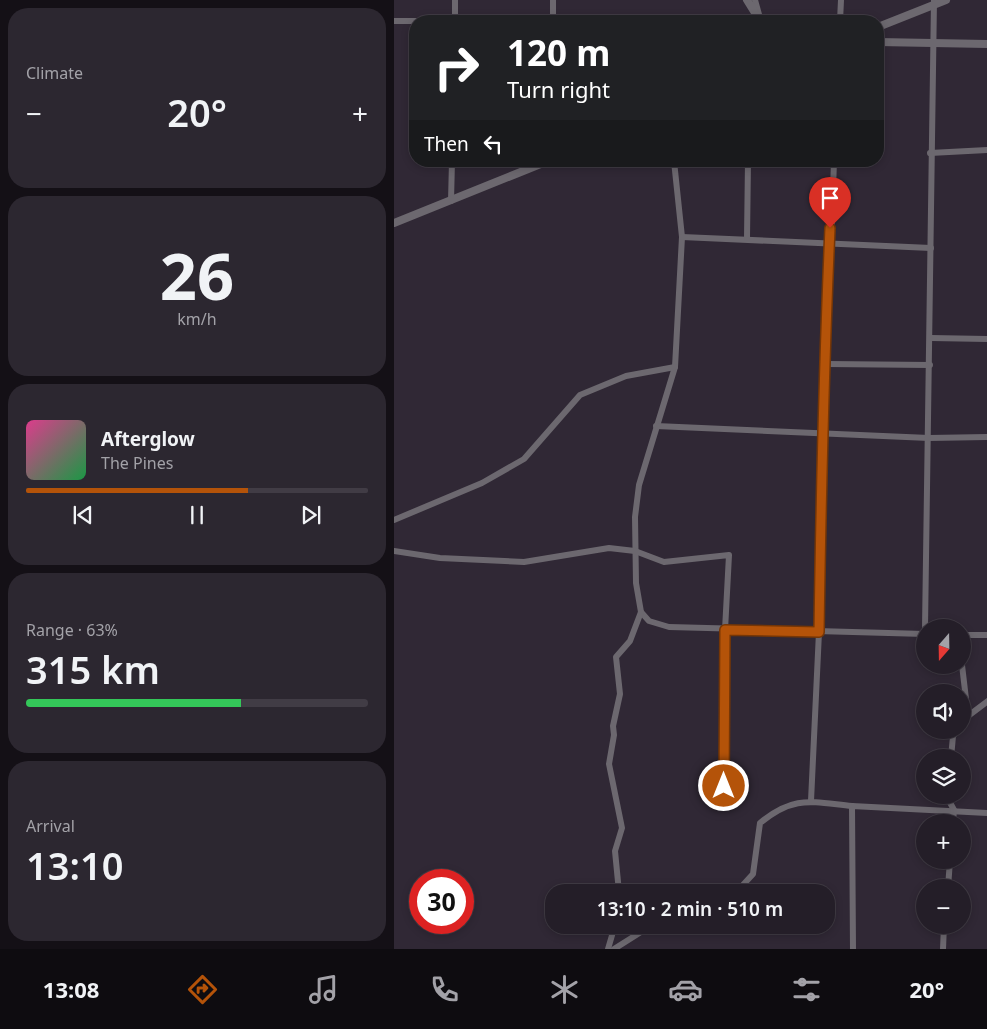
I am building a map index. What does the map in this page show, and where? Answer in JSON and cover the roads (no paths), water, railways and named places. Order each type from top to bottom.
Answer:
[{"type":"street","points":[[455,0],[455,15]]},
{"type":"street","points":[[553,0],[553,15]]},
{"type":"street","points":[[747,0],[757,15]]},
{"type":"street","points":[[755,0],[759,15]]},
{"type":"street","points":[[840,15],[841,0]]},
{"type":"street","points":[[884,24],[934,3],[946,0]]},
{"type":"street","points":[[925,619],[930,365],[930,153],[934,3]]},
{"type":"street","points":[[394,21],[409,21]]},
{"type":"street","points":[[884,42],[987,44]]},
{"type":"street","points":[[930,153],[987,150]]},
{"type":"street","points":[[451,200],[452,167]]},
{"type":"street","points":[[394,223],[533,167]]},
{"type":"street","points":[[675,167],[682,237],[675,367],[639,485],[635,517],[635,551],[636,583],[642,612],[649,621],[662,625],[725,630],[916,634]]},
{"type":"street","points":[[747,238],[748,167]]},
{"type":"street","points":[[811,801],[819,632],[821,434],[826,364],[834,167]]},
{"type":"street","points":[[682,237],[747,238],[930,248]]},
{"type":"street","points":[[930,338],[987,339]]},
{"type":"street","points":[[826,364],[930,365]]},
{"type":"street","points":[[394,520],[482,483],[524,459],[580,395],[626,376],[675,367]]},
{"type":"street","points":[[656,426],[929,438],[987,437]]},
{"type":"street","points":[[394,551],[440,558],[524,562],[609,548],[635,551],[664,562],[729,555],[725,630],[724,786]]},
{"type":"street","points":[[618,884],[615,851],[622,828],[609,764],[614,735],[613,726],[620,694],[616,657],[630,641],[642,612]]},
{"type":"street","points":[[972,635],[987,635]]},
{"type":"street","points":[[971,714],[987,702]]},
{"type":"street","points":[[744,884],[753,874],[760,823],[776,809],[790,804],[811,801],[918,811],[954,810],[987,813]]},
{"type":"street","points":[[951,804],[954,814]]},
{"type":"street","points":[[852,806],[853,949]]},
{"type":"street","points":[[608,949],[612,934]]},
{"type":"street","points":[[614,949],[638,934]]},
{"type":"street","points":[[943,949],[944,934]]}]
